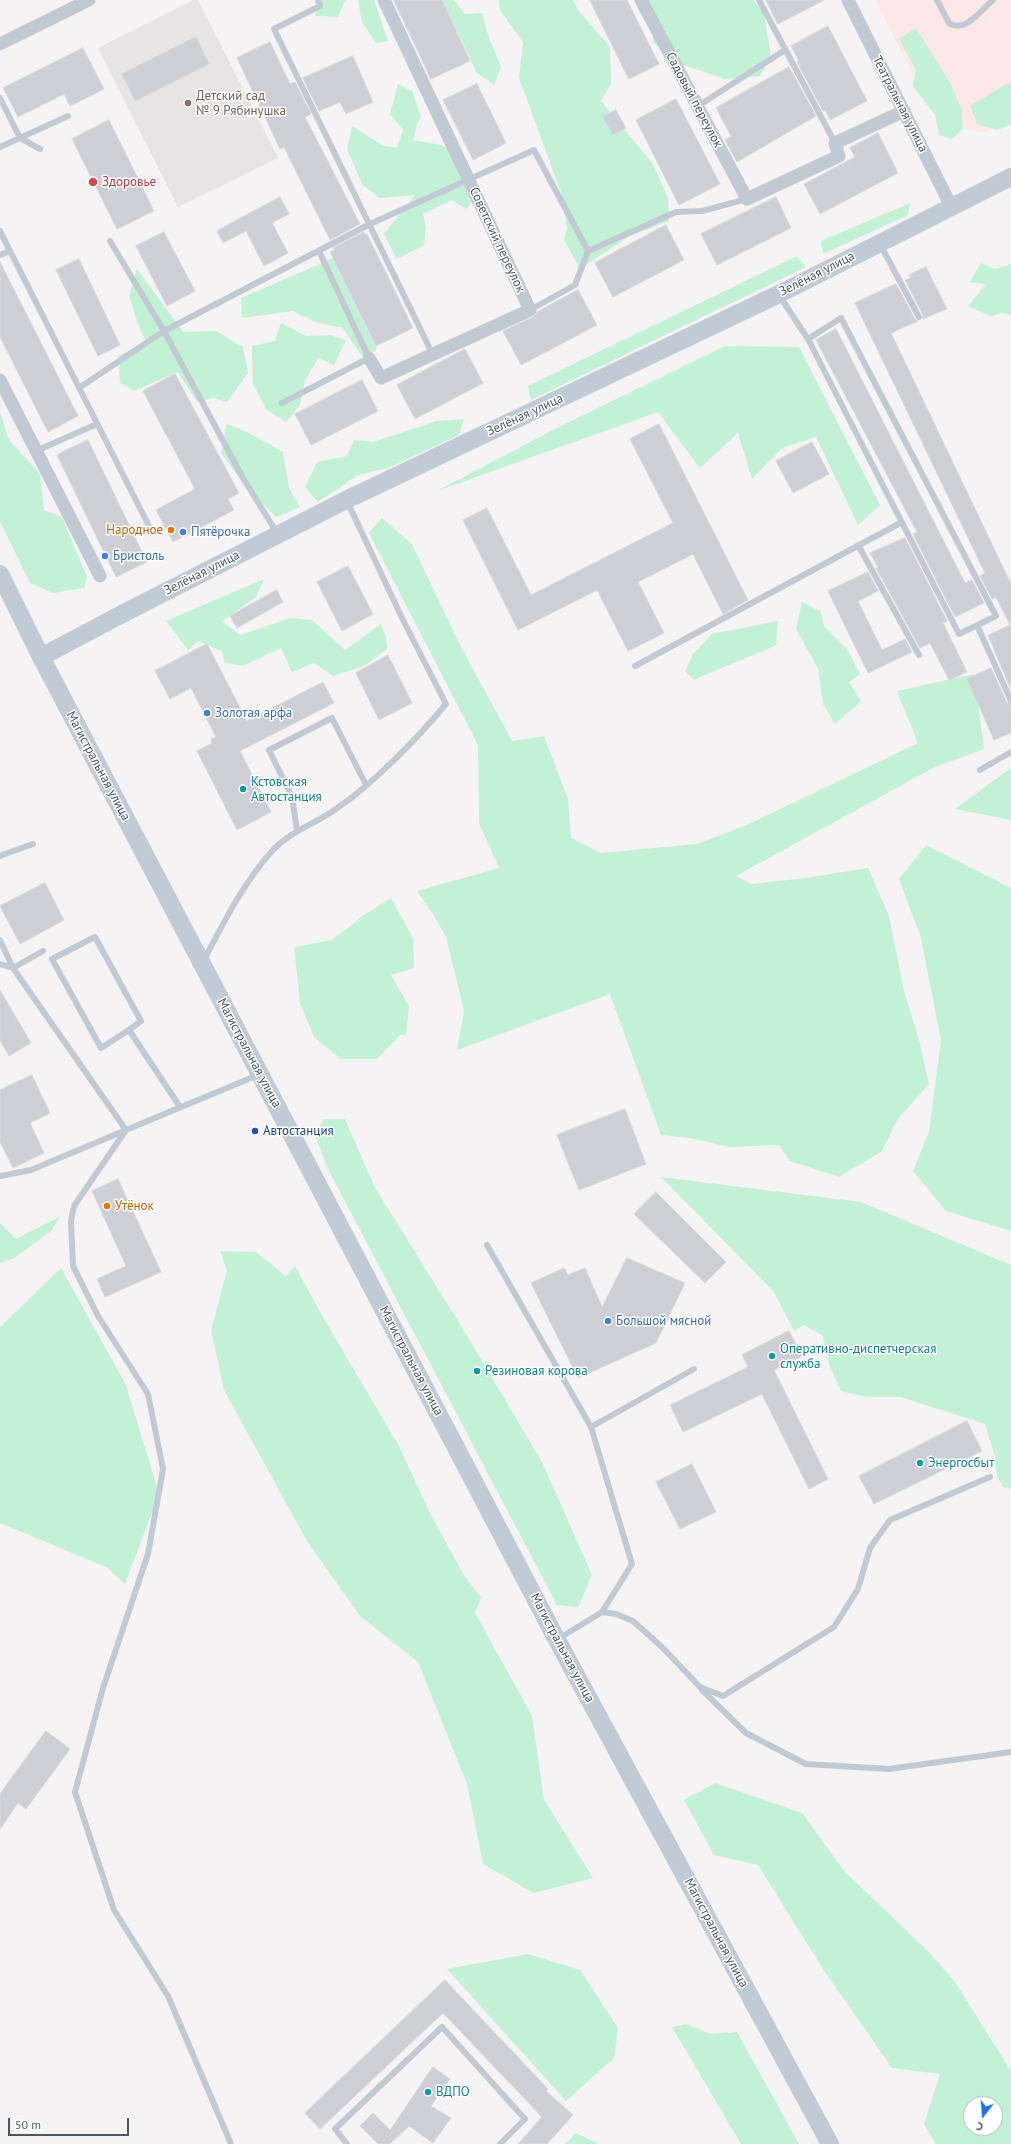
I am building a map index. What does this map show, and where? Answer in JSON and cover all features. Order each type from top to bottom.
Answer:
[{"type":"main road","name":"Зелёная улица","points":[[41,658],[346,500],[779,294],[1011,177]]},
{"type":"main road","name":"Магистральная улица","points":[[0,574],[41,658],[557,1640],[830,2144]]},
{"type":"street","points":[[0,44],[89,0]]},
{"type":"street","name":"Советский переулок","points":[[384,0],[530,310]]},
{"type":"street","name":"Садовый переулок","points":[[641,0],[747,199]]},
{"type":"street","name":"Театральная улица","points":[[848,0],[952,208]]},
{"type":"street","points":[[747,199],[839,156],[835,143],[904,111]]},
{"type":"street","points":[[369,358],[380,378],[530,310]]},
{"type":"street","points":[[0,380],[100,576]]},
{"type":"lane","points":[[318,0],[320,6],[274,29],[433,355]]},
{"type":"lane","points":[[759,0],[835,143]]},
{"type":"lane","points":[[937,0],[949,24],[958,27],[965,25],[993,0]]},
{"type":"lane","points":[[698,106],[785,50]]},
{"type":"lane","points":[[0,98],[20,138],[40,150]]},
{"type":"lane","points":[[0,147],[68,116]]},
{"type":"lane","points":[[79,388],[164,331],[370,224],[534,150],[588,250]]},
{"type":"lane","points":[[530,310],[575,285],[588,250],[676,212],[702,211],[747,199]]},
{"type":"lane","points":[[0,231],[152,532]]},
{"type":"lane","points":[[110,241],[164,331],[243,478],[278,535]]},
{"type":"lane","points":[[879,243],[919,317]]},
{"type":"lane","points":[[0,255],[10,251]]},
{"type":"lane","points":[[282,403],[369,358],[319,251]]},
{"type":"lane","points":[[779,294],[808,339],[959,634],[996,616],[841,318],[808,339]]},
{"type":"lane","points":[[36,451],[97,424]]},
{"type":"lane","points":[[202,963],[241,890],[274,850],[297,830],[336,809],[366,785],[425,729],[446,704],[403,620],[346,500]]},
{"type":"lane","points":[[635,666],[902,522]]},
{"type":"lane","points":[[858,545],[919,655]]},
{"type":"lane","points":[[977,625],[1011,701]]},
{"type":"lane","points":[[297,830],[292,797],[268,750],[332,718],[366,785]]},
{"type":"lane","points":[[980,770],[1011,752]]},
{"type":"lane","points":[[0,856],[33,844]]},
{"type":"lane","points":[[95,937],[141,1021],[129,1030],[101,1048],[52,959],[95,937]]},
{"type":"lane","points":[[0,940],[13,968],[126,1130]]},
{"type":"lane","points":[[0,964],[13,968],[43,951]]},
{"type":"lane","points":[[129,1030],[180,1108]]},
{"type":"lane","points":[[0,1176],[31,1170],[260,1074]]},
{"type":"lane","points":[[126,1130],[74,1206],[71,1221],[73,1266],[98,1316],[148,1394],[163,1469],[148,1554],[103,1688],[75,1792],[114,1910],[168,1996],[231,2144]]},
{"type":"lane","points":[[487,1245],[591,1427],[632,1564],[602,1612],[557,1640]]},
{"type":"lane","points":[[591,1427],[694,1369]]},
{"type":"lane","points":[[700,1687],[723,1696],[834,1627],[858,1589],[870,1548],[890,1520],[990,1477]]},
{"type":"lane","points":[[602,1612],[616,1614],[633,1621],[663,1648],[746,1733],[806,1764],[890,1769],[1011,1752]]},
{"type":"lane","points":[[347,2144],[334,2129],[442,2027],[525,2119],[500,2144]]},
{"type":"shaded area","name":"Детский сад № 9 Рябинушка","points":[[193,0],[198,0],[278,158],[178,207],[98,48]]},
{"type":"shaded area","points":[[875,0],[1011,0],[1011,119],[985,132],[939,124]]},
{"type":"green space","points":[[320,0],[345,0],[338,17],[315,16]]},
{"type":"green space","points":[[358,0],[374,0],[388,41],[376,43],[362,22]]},
{"type":"green space","points":[[442,0],[454,0],[465,14],[482,13],[489,38],[501,67],[494,85],[477,73]]},
{"type":"green space","points":[[499,0],[573,0],[578,10],[610,47],[611,84],[601,101],[653,164],[668,198],[669,221],[628,237],[580,269],[564,240],[567,229],[561,192],[519,78],[523,42],[500,10]]},
{"type":"green space","points":[[649,0],[754,0],[764,14],[771,57],[760,76],[725,79],[674,62],[653,42],[653,21]]},
{"type":"green space","points":[[916,28],[949,81],[962,110],[963,129],[952,139],[939,135],[935,115],[913,86],[916,70],[899,39]]},
{"type":"green space","points":[[1008,83],[1011,84],[1011,124],[998,130],[978,125],[970,106]]},
{"type":"green space","points":[[398,84],[412,91],[421,117],[417,124],[413,140],[441,145],[468,161],[469,180],[481,191],[466,209],[452,200],[423,214],[426,228],[424,245],[397,259],[384,234],[415,195],[379,198],[362,184],[347,149],[352,126],[382,145],[397,148],[403,130],[390,114]]},
{"type":"green space","points":[[910,203],[908,215],[823,254],[821,241]]},
{"type":"green space","points":[[797,256],[806,267],[531,400],[528,386]]},
{"type":"green space","points":[[333,258],[377,350],[362,356],[342,327],[331,326],[313,321],[293,311],[242,318],[241,298]]},
{"type":"green space","points":[[981,263],[995,269],[1011,264],[1011,315],[1001,313],[991,316],[968,306],[986,284],[970,282]]},
{"type":"green space","points":[[137,269],[183,332],[216,331],[243,347],[248,373],[227,402],[213,398],[197,402],[178,372],[134,391],[120,383],[118,356],[147,344],[138,324],[129,296]]},
{"type":"green space","points":[[281,323],[306,336],[330,335],[346,340],[334,365],[318,358],[305,381],[300,405],[286,422],[266,409],[253,384],[252,346],[275,341]]},
{"type":"green space","points":[[725,346],[799,347],[880,505],[858,525],[816,437],[782,448],[752,479],[738,433],[700,468],[658,412],[437,491],[555,429]]},
{"type":"green space","points":[[0,412],[9,440],[40,474],[44,510],[62,517],[87,577],[84,588],[53,593],[30,583],[0,521]]},
{"type":"green space","points":[[464,419],[459,435],[388,468],[358,475],[318,502],[305,487],[317,462],[347,456],[354,440],[373,442],[437,421]]},
{"type":"green space","points":[[227,424],[249,433],[283,452],[289,488],[300,507],[276,517],[246,487],[221,453]]},
{"type":"green space","points":[[382,518],[412,544],[459,643],[512,741],[544,736],[568,799],[571,838],[601,853],[697,844],[749,824],[918,743],[897,691],[974,674],[984,749],[933,768],[736,876],[752,884],[806,878],[868,868],[889,916],[904,991],[919,1040],[929,1084],[897,1120],[882,1151],[839,1177],[790,1161],[779,1145],[730,1147],[690,1138],[661,1135],[610,994],[457,1050],[464,1011],[446,937],[433,914],[417,891],[499,868],[479,823],[478,745],[369,533]]},
{"type":"green space","points":[[264,579],[256,597],[222,621],[240,635],[290,618],[312,620],[345,650],[381,624],[386,637],[387,649],[366,665],[333,676],[314,663],[292,672],[281,648],[243,666],[224,662],[222,651],[198,641],[188,650],[166,621]]},
{"type":"green space","points":[[802,602],[820,611],[824,626],[847,649],[860,674],[849,682],[861,701],[835,724],[823,704],[818,668],[796,629]]},
{"type":"green space","points":[[778,621],[776,645],[694,680],[685,671],[693,654],[712,634]]},
{"type":"green space","points":[[1011,768],[1011,820],[955,809]]},
{"type":"green space","points":[[926,845],[1011,888],[1011,1231],[946,1211],[913,1171],[929,1132],[941,1040],[921,938],[899,879]]},
{"type":"green space","points":[[391,898],[413,938],[414,968],[391,975],[409,1006],[406,1035],[400,1035],[377,1059],[341,1059],[314,1037],[300,1003],[294,947],[332,940],[364,915]]},
{"type":"green space","points":[[324,1119],[345,1119],[374,1186],[466,1334],[542,1462],[592,1575],[578,1607],[557,1605],[327,1167],[315,1135]]},
{"type":"green space","points":[[661,1177],[861,1202],[1011,1265],[1011,1489],[1003,1487],[997,1476],[995,1457],[985,1424],[901,1397],[866,1397],[841,1391],[829,1365],[823,1336],[804,1325],[794,1331],[774,1292]]},
{"type":"green space","points":[[61,1216],[51,1231],[14,1258],[0,1263],[0,1223],[16,1239]]},
{"type":"green space","points":[[220,1251],[256,1252],[286,1276],[295,1266],[324,1319],[399,1446],[431,1515],[465,1577],[481,1597],[475,1613],[532,1716],[544,1800],[593,1878],[534,1893],[483,1864],[467,1784],[418,1662],[360,1616],[307,1541],[224,1390],[211,1330],[227,1271]]},
{"type":"green space","points":[[61,1268],[126,1385],[159,1494],[125,1584],[106,1567],[0,1523],[0,1327]]},
{"type":"green space","points":[[715,1783],[802,1813],[845,1872],[929,1952],[955,1982],[1011,2071],[1011,2144],[936,2144],[924,2124],[940,2074],[892,2068],[823,1969],[758,1865],[714,1855],[684,1800]]},
{"type":"green space","points":[[528,1954],[580,1970],[618,2028],[614,2058],[566,2101],[447,1969]]},
{"type":"green space","points":[[686,2024],[710,2034],[737,2032],[799,2144],[741,2144],[672,2027]]},
{"type":"green space","points":[[576,2133],[599,2144],[565,2144]]},
{"type":"building","points":[[394,0],[442,0],[470,61],[431,79]]},
{"type":"building","points":[[590,0],[627,0],[659,64],[629,79]]},
{"type":"building","points":[[766,0],[824,0],[778,24]]},
{"type":"building","points":[[828,26],[867,101],[830,120],[825,110],[823,111],[797,62],[799,61],[791,46]]},
{"type":"building","points":[[196,37],[209,64],[135,101],[122,74]]},
{"type":"building","points":[[270,42],[290,84],[295,82],[311,114],[305,117],[360,224],[330,240],[284,147],[280,149],[237,58]]},
{"type":"building","points":[[83,48],[104,89],[70,106],[64,94],[18,117],[3,88]]},
{"type":"building","points":[[353,56],[373,102],[346,114],[340,102],[319,111],[303,78]]},
{"type":"building","points":[[789,67],[816,116],[737,162],[725,140],[731,136],[716,108]]},
{"type":"building","points":[[477,84],[506,143],[473,160],[443,100]]},
{"type":"building","points":[[676,99],[720,184],[679,205],[636,120]]},
{"type":"building","points":[[616,110],[626,128],[613,135],[603,117]]},
{"type":"building","points":[[109,120],[154,211],[117,229],[72,139]]},
{"type":"building","points":[[878,133],[898,173],[820,214],[804,184],[855,157],[850,148]]},
{"type":"building","points":[[280,197],[289,214],[272,223],[288,253],[264,266],[246,231],[223,243],[217,231]]},
{"type":"building","points":[[776,197],[791,228],[717,265],[701,234]]},
{"type":"building","points":[[666,225],[684,260],[613,297],[595,263]]},
{"type":"building","points":[[164,232],[195,291],[167,306],[136,246]]},
{"type":"building","points":[[364,232],[365,235],[367,234],[413,328],[376,346],[330,252],[335,250],[333,248]]},
{"type":"building","points":[[79,259],[120,345],[98,356],[56,270]]},
{"type":"building","points":[[0,262],[78,416],[48,432],[0,337]]},
{"type":"building","points":[[926,267],[947,309],[923,319],[923,315],[905,280],[911,278],[909,275]]},
{"type":"building","points":[[896,284],[915,319],[918,321],[891,333],[1011,584],[1011,690],[988,635],[1010,625],[996,597],[992,599],[980,576],[985,573],[855,303]]},
{"type":"building","points":[[578,290],[597,325],[521,365],[503,331],[533,317],[537,312]]},
{"type":"building","points":[[836,329],[965,583],[972,580],[984,603],[955,617],[913,534],[917,532],[816,340]]},
{"type":"building","points":[[465,349],[483,383],[415,419],[397,385]]},
{"type":"building","points":[[175,374],[239,493],[228,499],[234,510],[173,542],[156,510],[195,489],[143,391]]},
{"type":"building","points":[[362,380],[378,411],[311,445],[295,414]]},
{"type":"building","points":[[659,424],[748,600],[723,614],[693,554],[638,582],[664,633],[628,651],[597,590],[518,630],[463,520],[487,508],[531,595],[673,523],[630,439]]},
{"type":"building","points":[[88,440],[147,562],[116,577],[57,455]]},
{"type":"building","points":[[812,442],[829,474],[793,493],[776,461]]},
{"type":"building","points":[[905,538],[947,621],[943,623],[967,672],[949,680],[930,643],[920,648],[876,568],[878,567],[870,553]]},
{"type":"building","points":[[348,566],[373,614],[342,631],[317,582]]},
{"type":"building","points":[[868,572],[878,591],[858,601],[882,650],[905,639],[912,652],[868,673],[828,591]]},
{"type":"building","points":[[277,590],[283,602],[237,628],[230,616]]},
{"type":"building","points":[[207,644],[247,721],[323,682],[334,703],[240,751],[271,812],[237,830],[197,751],[212,743],[211,739],[216,737],[191,688],[170,699],[155,671]]},
{"type":"building","points":[[388,655],[412,703],[379,720],[356,673]]},
{"type":"building","points":[[991,668],[1007,703],[1011,705],[1011,733],[994,740],[967,679]]},
{"type":"building","points":[[45,883],[64,920],[20,944],[0,906]]},
{"type":"building","points":[[0,990],[31,1043],[9,1056],[0,1040]]},
{"type":"building","points":[[32,1075],[50,1113],[30,1123],[44,1153],[13,1168],[0,1142],[0,1090]]},
{"type":"building","points":[[625,1109],[646,1164],[579,1190],[557,1135]]},
{"type":"building","points":[[118,1179],[161,1272],[105,1297],[97,1279],[126,1266],[92,1191]]},
{"type":"building","points":[[656,1192],[726,1262],[705,1283],[634,1214]]},
{"type":"building","name":"Большой мясной","points":[[627,1258],[685,1283],[656,1343],[578,1378],[531,1283],[564,1268],[568,1275],[585,1268],[602,1307]]},
{"type":"building","points":[[789,1331],[802,1356],[774,1370],[828,1479],[809,1489],[762,1394],[683,1432],[670,1405],[748,1367],[742,1355]]},
{"type":"building","name":"Энергосбыт","points":[[967,1421],[982,1451],[874,1504],[859,1476]]},
{"type":"building","points":[[692,1464],[716,1512],[680,1529],[656,1482]]},
{"type":"building","points":[[46,1731],[70,1749],[26,1809],[18,1803],[0,1829],[0,1794]]},
{"type":"building","points":[[445,1980],[548,2089],[546,2091],[573,2115],[547,2144],[518,2144],[542,2117],[443,2013],[320,2129],[305,2113]]},
{"type":"building","name":"ВДПО","points":[[433,2067],[450,2079],[431,2106],[451,2118],[433,2143],[409,2126],[390,2144],[378,2144],[360,2126],[373,2113],[390,2130]]},
{"type":"place","name":"Детский сад № 9 Рябинушка","points":[[188,103]]},
{"type":"place","name":"Здоровье","points":[[93,182]]},
{"type":"place","name":"Народное","points":[[171,530]]},
{"type":"place","name":"Пятёрочка","points":[[183,532]]},
{"type":"place","name":"Бристоль","points":[[105,556]]},
{"type":"place","name":"Золотая арфа","points":[[207,713]]},
{"type":"place","name":"Кстовская Автостанция","points":[[243,789]]},
{"type":"place","name":"Автостанция","points":[[255,1131]]},
{"type":"place","name":"Утёнок","points":[[107,1206]]},
{"type":"place","name":"Большой мясной","points":[[608,1321]]},
{"type":"place","name":"Оперативно-диспетчерская служба","points":[[772,1356]]},
{"type":"place","name":"Резиновая корова","points":[[477,1371]]},
{"type":"place","name":"Энергосбыт","points":[[920,1463]]},
{"type":"place","name":"ВДПО","points":[[428,2092]]}]
